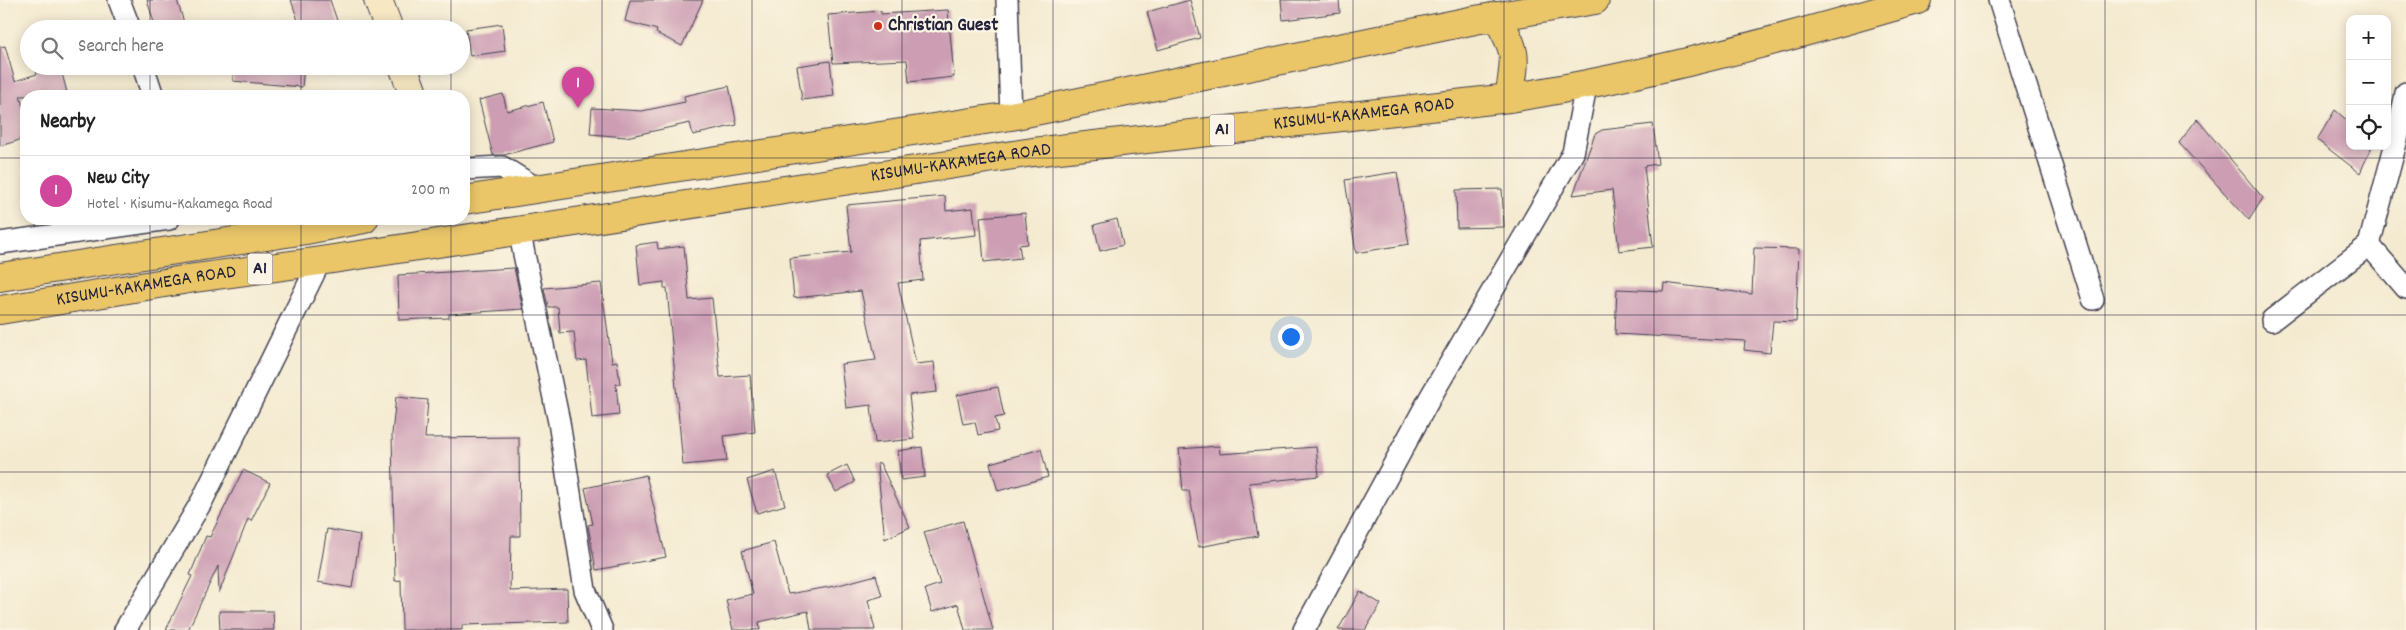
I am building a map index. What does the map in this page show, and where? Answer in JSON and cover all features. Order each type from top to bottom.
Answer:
[{"type":"highway","name":"KISUMU-KAKAMEGA ROAD","points":[[470,199],[1011,116],[1496,16],[1595,0]]},
{"type":"highway","name":"KISUMU-KAKAMEGA ROAD","points":[[0,310],[195,278],[320,261],[1033,152],[1509,98],[1586,86],[1805,32],[1917,0]]},
{"type":"highway","points":[[1496,16],[1512,42],[1514,55],[1509,98]]},
{"type":"highway","name":"KISUMU-KAKAMEGA ROAD","points":[[0,277],[332,225]]},
{"type":"main road","points":[[378,0],[386,20]]},
{"type":"main road","points":[[406,75],[412,90]]},
{"type":"street","points":[[120,0],[127,20]]},
{"type":"street","points":[[1007,0],[1011,116]]},
{"type":"street","points":[[1999,0],[2093,299]]},
{"type":"street","points":[[146,75],[151,90]]},
{"type":"street","points":[[1304,630],[1431,396],[1573,153],[1586,86]]},
{"type":"street","points":[[2272,320],[2369,245],[2398,135],[2406,93]]},
{"type":"street","points":[[470,169],[502,167],[536,188]]},
{"type":"street","points":[[0,243],[127,225]]},
{"type":"street","points":[[519,230],[558,422],[585,590],[602,630]]},
{"type":"street","points":[[2369,245],[2406,288]]},
{"type":"street","points":[[125,630],[202,501],[320,261]]},
{"type":"building","points":[[147,0],[177,0],[183,20],[153,20]]},
{"type":"building","points":[[291,0],[330,0],[337,20],[298,20]]},
{"type":"building","points":[[630,0],[703,0],[682,46],[656,33],[657,30],[625,21]]},
{"type":"building","points":[[1190,0],[1200,38],[1158,50],[1147,12]]},
{"type":"building","points":[[1281,0],[1339,0],[1340,13],[1283,20]]},
{"type":"building","points":[[948,10],[954,77],[909,82],[907,60],[833,63],[828,15],[881,11],[881,14]]},
{"type":"building","points":[[502,24],[505,51],[470,56],[470,28]]},
{"type":"building","points":[[5,46],[15,81],[34,75],[62,75],[66,90],[20,90],[20,140],[0,146],[0,47]]},
{"type":"building","points":[[830,61],[834,96],[802,100],[797,66]]},
{"type":"building","points":[[233,75],[303,75],[302,87],[233,81]]},
{"type":"building","points":[[729,86],[737,125],[693,135],[690,123],[626,137],[590,134],[592,108],[642,111],[685,102],[684,96]]},
{"type":"building","points":[[503,94],[507,111],[543,102],[553,142],[504,155],[493,155],[479,100]]},
{"type":"building","points":[[2335,110],[2346,120],[2346,150],[2370,150],[2360,173],[2317,140]]},
{"type":"building","points":[[2197,119],[2263,198],[2249,220],[2179,143]]},
{"type":"building","points":[[1653,124],[1658,164],[1644,166],[1653,247],[1619,251],[1612,190],[1573,195],[1595,134],[1602,130]]},
{"type":"building","points":[[1397,172],[1409,244],[1356,253],[1345,180]]},
{"type":"building","points":[[1502,189],[1504,227],[1457,228],[1456,190]]},
{"type":"building","points":[[945,196],[946,211],[973,208],[976,235],[920,241],[923,280],[898,283],[916,364],[934,362],[937,392],[909,395],[914,439],[875,443],[871,405],[846,408],[841,364],[876,360],[861,291],[794,298],[790,258],[851,252],[846,205]]},
{"type":"building","points":[[1025,213],[1028,244],[1019,245],[1021,258],[984,262],[980,217]]},
{"type":"building","points":[[1117,219],[1123,245],[1100,251],[1094,225]]},
{"type":"building","points":[[657,242],[658,249],[684,246],[689,300],[712,298],[720,377],[750,375],[755,432],[724,436],[727,461],[683,465],[667,288],[664,288],[664,282],[640,285],[636,245]]},
{"type":"building","points":[[1754,248],[1799,249],[1796,322],[1773,321],[1770,353],[1744,350],[1745,341],[1615,334],[1617,289],[1663,291],[1664,283],[1752,294]]},
{"type":"building","points":[[514,268],[523,309],[449,314],[449,318],[399,320],[398,275]]},
{"type":"building","points":[[601,283],[612,362],[617,361],[620,384],[616,384],[619,415],[592,418],[586,360],[577,361],[574,332],[560,333],[558,307],[548,307],[544,288]]},
{"type":"building","points":[[998,387],[1004,416],[995,418],[998,431],[978,435],[975,422],[963,424],[957,395]]},
{"type":"building","points":[[396,397],[428,400],[425,438],[519,437],[520,536],[511,536],[510,591],[567,589],[568,622],[462,625],[462,630],[402,630],[401,580],[395,581],[392,434]]},
{"type":"building","points":[[1219,446],[1220,454],[1316,447],[1319,476],[1249,483],[1258,536],[1199,547],[1189,491],[1183,491],[1179,449]]},
{"type":"building","points":[[922,447],[925,477],[901,480],[898,451]]},
{"type":"building","points":[[1041,449],[1048,477],[998,491],[990,463]]},
{"type":"building","points":[[880,463],[910,527],[885,539],[877,464]]},
{"type":"building","points":[[847,465],[855,482],[836,492],[827,475]]},
{"type":"building","points":[[243,470],[270,483],[251,521],[248,519],[219,593],[218,566],[188,630],[166,630],[192,576],[190,575],[206,536],[210,537]]},
{"type":"building","points":[[775,471],[785,505],[757,513],[747,480]]},
{"type":"building","points":[[646,475],[666,557],[596,570],[588,525],[593,524],[585,488]]},
{"type":"building","points":[[963,521],[993,630],[965,630],[958,604],[932,612],[925,589],[940,584],[924,532]]},
{"type":"building","points":[[327,529],[360,535],[352,588],[318,582]]},
{"type":"building","points":[[774,542],[788,594],[835,586],[876,575],[882,596],[868,600],[875,630],[811,630],[808,611],[759,622],[760,630],[733,630],[726,600],[753,594],[742,551]]},
{"type":"building","points":[[1360,591],[1381,604],[1365,630],[1338,630]]},
{"type":"building","points":[[219,611],[273,611],[274,630],[220,630]]},
{"type":"place","name":"Christian Guest","points":[[878,26]]},
{"type":"place","name":"New City","points":[[578,108]]}]
